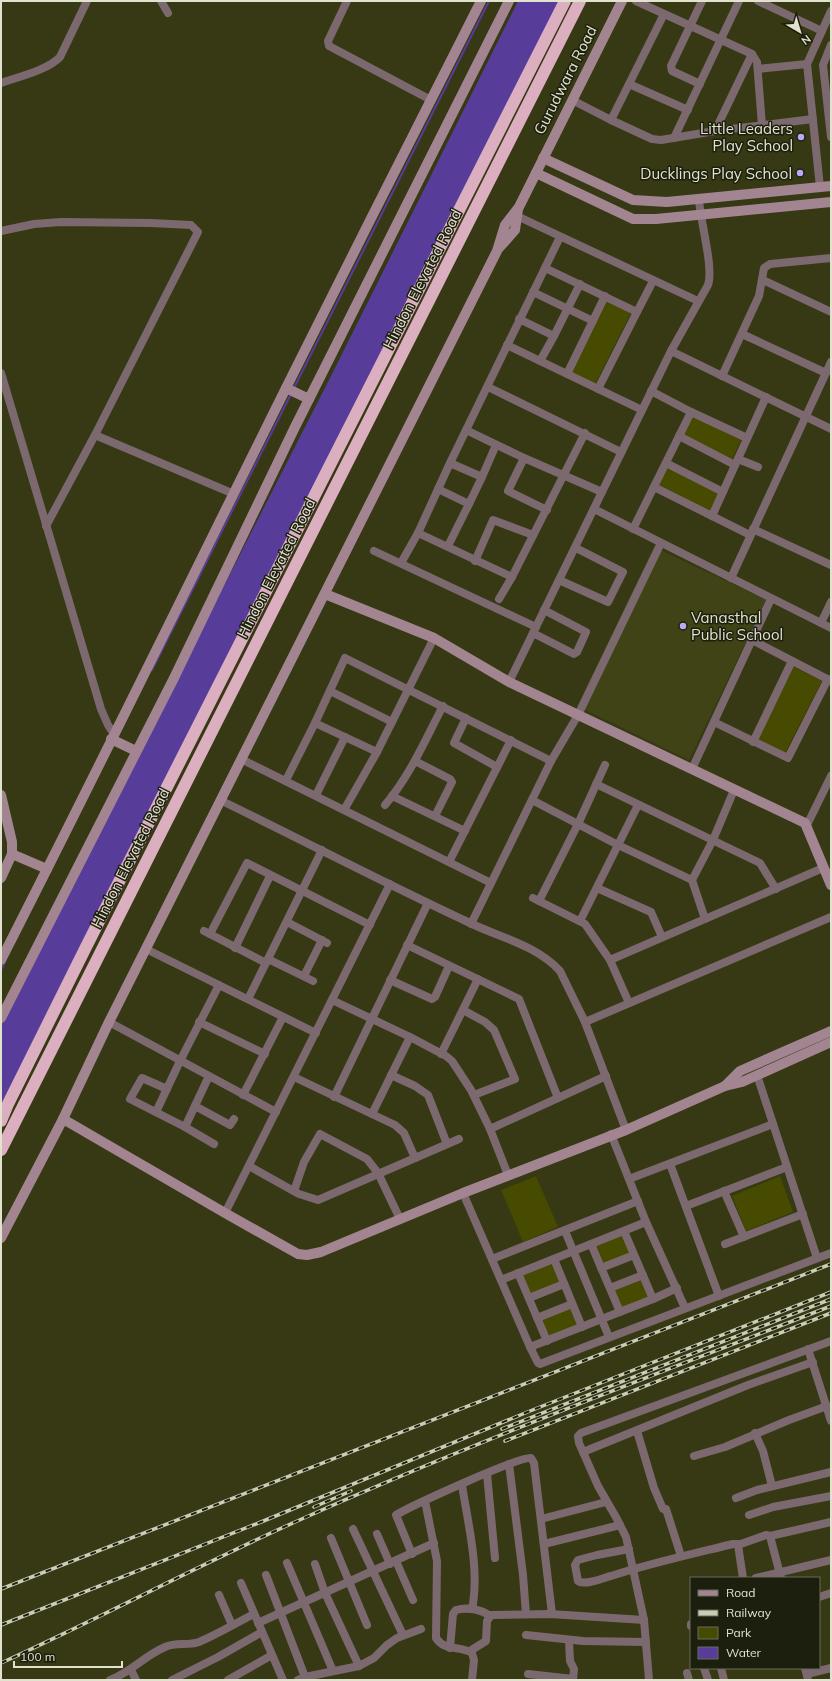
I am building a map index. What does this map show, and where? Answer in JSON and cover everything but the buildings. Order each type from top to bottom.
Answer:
[{"type":"highway","name":"Hindon Elevated Road","points":[[1,1121],[86,947],[565,1]]},
{"type":"highway","name":"Hindon Elevated Road","points":[[1,1150],[580,1]]},
{"type":"street","points":[[1,83],[56,61],[60,57],[87,1]]},
{"type":"street","points":[[161,1],[168,13]]},
{"type":"street","points":[[347,1],[328,41],[328,46],[431,100]]},
{"type":"street","points":[[1,960],[234,494],[289,390],[481,1]]},
{"type":"street","points":[[1,1018],[131,749],[174,678],[306,398],[509,1]]},
{"type":"street","name":"Gurudwara Road","points":[[1,1238],[64,1119],[109,1022],[497,251],[505,225],[518,212],[543,158],[622,1]]},
{"type":"street","points":[[636,1],[752,54],[757,62],[758,69],[762,125]]},
{"type":"street","points":[[700,84],[672,71],[670,66],[702,1]]},
{"type":"street","points":[[674,138],[739,1]]},
{"type":"street","points":[[758,1],[822,31]]},
{"type":"street","points":[[820,187],[807,64],[831,11]]},
{"type":"street","points":[[611,120],[664,14]]},
{"type":"street","points":[[831,45],[823,65],[831,137]]},
{"type":"street","points":[[715,131],[752,54]]},
{"type":"street","points":[[758,69],[807,64]]},
{"type":"street","points":[[629,84],[688,110]]},
{"type":"street","points":[[572,100],[652,139],[661,140],[715,131],[813,119]]},
{"type":"street","points":[[543,158],[633,200],[667,202],[831,186]]},
{"type":"street","points":[[536,173],[633,220],[831,202]]},
{"type":"street","points":[[509,682],[576,548],[671,351],[708,284],[711,274],[700,215],[699,199]]},
{"type":"street","points":[[518,212],[560,237],[698,301]]},
{"type":"street","points":[[1,231],[34,224],[61,222],[191,225],[198,232],[95,435],[46,526]]},
{"type":"street","points":[[402,563],[418,533],[450,462],[560,237]]},
{"type":"street","points":[[722,376],[759,296],[764,268],[770,264],[831,258]]},
{"type":"street","points":[[545,268],[637,312]]},
{"type":"street","points":[[763,280],[831,312]]},
{"type":"street","points":[[598,389],[653,281]]},
{"type":"street","points":[[540,361],[580,284]]},
{"type":"street","points":[[532,292],[593,321]]},
{"type":"street","points":[[567,374],[605,296]]},
{"type":"street","points":[[519,319],[554,336]]},
{"type":"street","points":[[742,334],[826,373]]},
{"type":"street","points":[[507,345],[642,410]]},
{"type":"street","points":[[671,351],[831,429]]},
{"type":"street","points":[[731,578],[831,362]]},
{"type":"street","points":[[1,373],[101,709],[113,738],[131,749]]},
{"type":"street","points":[[488,387],[622,452]]},
{"type":"street","points":[[289,390],[306,398]]},
{"type":"street","points":[[651,391],[691,412],[747,438]]},
{"type":"street","points":[[712,516],[766,397]]},
{"type":"street","points":[[633,529],[691,412]]},
{"type":"street","points":[[466,430],[524,458],[602,492]]},
{"type":"street","points":[[499,599],[512,577],[532,535],[547,510],[585,433]]},
{"type":"street","points":[[95,435],[234,494]]},
{"type":"street","points":[[679,436],[736,462],[758,468]]},
{"type":"street","points":[[448,546],[482,478],[496,445]]},
{"type":"street","points":[[524,458],[508,491],[547,510]]},
{"type":"street","points":[[450,462],[482,478]]},
{"type":"street","points":[[666,463],[723,492]]},
{"type":"street","points":[[654,487],[712,516],[831,565]]},
{"type":"street","points":[[438,488],[469,504]]},
{"type":"street","points":[[594,509],[831,628]]},
{"type":"street","points":[[475,561],[493,520],[532,535]]},
{"type":"street","points":[[418,533],[512,577]]},
{"type":"street","points":[[471,924],[551,761],[578,715],[661,543]]},
{"type":"street","points":[[559,580],[608,602],[624,572],[576,548]]},
{"type":"street","points":[[374,551],[402,563],[535,630],[574,654],[577,652],[586,632],[544,610]]},
{"type":"street","points":[[324,594],[434,638],[509,682],[805,823],[831,885]]},
{"type":"street","points":[[692,769],[771,598]]},
{"type":"street","points":[[821,623],[831,602]]},
{"type":"street","points":[[344,810],[377,752],[434,638]]},
{"type":"street","points":[[714,722],[788,758],[829,680],[752,640]]},
{"type":"street","points":[[286,780],[315,723],[345,658],[551,761]]},
{"type":"street","points":[[753,742],[792,661]]},
{"type":"street","points":[[330,691],[392,722]]},
{"type":"street","points":[[385,805],[415,761],[443,706]]},
{"type":"street","points":[[466,718],[454,743],[497,767]]},
{"type":"street","points":[[315,723],[377,752]]},
{"type":"street","points":[[316,795],[345,737]]},
{"type":"street","points":[[449,862],[511,740]]},
{"type":"street","points":[[241,759],[491,883]]},
{"type":"street","points":[[415,761],[450,779],[452,782],[435,816]]},
{"type":"street","points":[[605,765],[578,824],[536,899],[580,921],[589,928],[610,960],[629,1003]]},
{"type":"street","points":[[806,827],[831,776]]},
{"type":"street","points":[[596,784],[760,863],[776,888]]},
{"type":"street","points":[[705,919],[692,880],[713,840],[734,790]]},
{"type":"street","points":[[1,795],[11,833],[12,854],[1,878]]},
{"type":"street","points":[[392,796],[465,831]]},
{"type":"street","points":[[220,800],[471,924],[525,945],[544,956],[554,964],[560,971],[585,1022],[626,1130]]},
{"type":"street","points":[[532,800],[618,845],[692,880]]},
{"type":"street","points":[[580,921],[638,804]]},
{"type":"street","points":[[248,1000],[322,850]]},
{"type":"street","points":[[12,854],[47,869]]},
{"type":"street","points":[[313,981],[235,948],[207,933],[247,862],[270,876],[370,925]]},
{"type":"street","points":[[610,960],[824,868]]},
{"type":"street","points":[[235,948],[270,876]]},
{"type":"street","points":[[225,1213],[390,884]]},
{"type":"street","points":[[597,888],[651,912],[662,937]]},
{"type":"street","points":[[334,1096],[428,903]]},
{"type":"street","points":[[585,1022],[831,917]]},
{"type":"street","points":[[287,922],[324,942],[304,976]]},
{"type":"street","points":[[407,945],[517,997],[520,1001],[558,1098]]},
{"type":"street","points":[[146,949],[316,1033]]},
{"type":"street","points":[[390,980],[431,999],[435,997],[449,966]]},
{"type":"street","points":[[441,1054],[478,979]]},
{"type":"street","points":[[156,1112],[219,985]]},
{"type":"street","points":[[332,1000],[372,1018],[446,1056],[457,1067],[474,1095],[490,1129],[508,1175]]},
{"type":"street","points":[[463,1010],[494,1030],[515,1079],[474,1095]]},
{"type":"street","points":[[242,1095],[265,1054],[283,1017]]},
{"type":"street","points":[[109,1022],[276,1112]]},
{"type":"street","points":[[200,1022],[265,1054]]},
{"type":"street","points":[[725,1086],[740,1071],[831,1031]]},
{"type":"street","points":[[372,1114],[410,1037]]},
{"type":"street","points":[[64,1119],[298,1254],[307,1255],[321,1252],[463,1193],[611,1134],[626,1130],[725,1086],[742,1082],[831,1042]]},
{"type":"street","points":[[757,1074],[817,1258]]},
{"type":"street","points":[[391,1075],[415,1086],[428,1095],[447,1144]]},
{"type":"street","points":[[185,1127],[209,1076]]},
{"type":"street","points":[[490,1129],[606,1076]]},
{"type":"street","points":[[294,1077],[399,1127],[404,1133],[415,1158]]},
{"type":"street","points":[[167,1089],[142,1078],[130,1098],[132,1101],[185,1127],[214,1144]]},
{"type":"street","points":[[194,1106],[230,1125],[234,1119]]},
{"type":"street","points":[[630,1179],[773,1124]]},
{"type":"street","points":[[294,1191],[304,1162],[320,1134],[367,1159],[378,1173],[400,1219]]},
{"type":"street","points":[[611,1134],[646,1222],[685,1308]]},
{"type":"street","points":[[249,1166],[294,1191],[318,1200],[459,1139]]},
{"type":"street","points":[[670,1164],[719,1296]]},
{"type":"street","points":[[686,1206],[787,1167]]},
{"type":"street","points":[[724,1191],[744,1237]]},
{"type":"street","points":[[463,1193],[530,1347],[538,1363],[540,1364],[831,1253]]},
{"type":"street","points":[[492,1259],[638,1201]]},
{"type":"street","points":[[725,1244],[803,1214]]},
{"type":"street","points":[[501,1280],[646,1222]]},
{"type":"street","points":[[565,1231],[602,1319],[608,1337]]},
{"type":"street","points":[[624,1231],[653,1299]]},
{"type":"street","points":[[591,1244],[620,1312]]},
{"type":"street","points":[[602,1268],[634,1254]]},
{"type":"street","points":[[554,1259],[582,1327]]},
{"type":"street","points":[[518,1274],[547,1341]]},
{"type":"street","points":[[610,1288],[643,1275]]},
{"type":"street","points":[[529,1298],[564,1284]]},
{"type":"street","points":[[530,1347],[653,1299],[676,1288]]},
{"type":"street","points":[[537,1318],[572,1304]]},
{"type":"street","points":[[649,1680],[644,1620],[629,1549],[620,1525],[598,1486],[578,1437],[581,1432],[808,1348],[831,1341]]},
{"type":"street","points":[[808,1348],[831,1421]]},
{"type":"street","points":[[583,1452],[748,1386],[813,1362]]},
{"type":"street","points":[[694,1456],[725,1447],[755,1433],[826,1406]]},
{"type":"street","points":[[637,1431],[654,1488],[663,1509],[666,1509],[681,1556]]},
{"type":"street","points":[[755,1433],[772,1486]]},
{"type":"street","points":[[412,1554],[396,1515],[526,1457],[532,1460],[541,1519],[552,1614]]},
{"type":"street","points":[[509,1464],[523,1574],[526,1614]]},
{"type":"street","points":[[736,1498],[772,1486],[831,1472]]},
{"type":"street","points":[[487,1474],[495,1558]]},
{"type":"street","points":[[462,1485],[473,1562],[475,1590],[472,1609]]},
{"type":"street","points":[[749,1515],[773,1507],[831,1496]]},
{"type":"street","points":[[425,1501],[434,1543],[438,1580],[435,1635],[438,1642],[450,1648],[470,1651],[486,1641],[487,1621],[490,1616]]},
{"type":"street","points":[[541,1519],[606,1502]]},
{"type":"street","points":[[629,1549],[578,1560],[576,1563],[578,1582],[582,1583],[681,1556],[733,1544],[739,1544],[766,1535],[770,1536],[831,1522]]},
{"type":"street","points":[[544,1544],[620,1525]]},
{"type":"street","points":[[352,1529],[402,1635]]},
{"type":"street","points":[[377,1534],[413,1600]]},
{"type":"street","points":[[770,1536],[781,1575]]},
{"type":"street","points":[[331,1538],[367,1625]]},
{"type":"street","points":[[258,1622],[281,1613],[434,1543]]},
{"type":"street","points":[[739,1544],[738,1550],[743,1577]]},
{"type":"street","points":[[764,1577],[781,1575],[831,1560]]},
{"type":"street","points":[[287,1563],[333,1671]]},
{"type":"street","points":[[315,1564],[325,1593],[359,1666]]},
{"type":"street","points":[[266,1575],[281,1613],[302,1678],[359,1666],[374,1658],[387,1645],[402,1635],[421,1629]]},
{"type":"street","points":[[241,1583],[283,1680]]},
{"type":"street","points":[[820,1597],[831,1593]]},
{"type":"street","points":[[219,1595],[232,1625]]},
{"type":"street","points":[[450,1648],[453,1613],[458,1609],[482,1610],[490,1616],[552,1614],[644,1620]]},
{"type":"street","points":[[110,1680],[130,1670],[145,1657],[167,1646],[179,1643],[198,1642],[254,1614]]},
{"type":"street","points":[[172,1680],[218,1657],[262,1632]]},
{"type":"street","points":[[526,1635],[569,1640],[646,1642]]},
{"type":"street","points":[[528,1674],[542,1678],[573,1679],[574,1669],[570,1661],[569,1640]]},
{"type":"street","points":[[470,1651],[474,1660],[472,1680]]},
{"type":"street","points":[[228,1680],[272,1655]]},
{"type":"street","points":[[807,1674],[831,1668]]},
{"type":"street","points":[[704,1669],[708,1680]]},
{"type":"street","points":[[721,1669],[724,1680]]},
{"type":"street","points":[[130,1670],[136,1680]]},
{"type":"shaded area","points":[[654,547],[766,600],[689,760],[577,706]]},
{"type":"green space","points":[[607,302],[631,313],[595,384],[571,372]]},
{"type":"green space","points":[[692,415],[741,440],[732,459],[683,435]]},
{"type":"green space","points":[[667,467],[719,493],[710,512],[657,486]]},
{"type":"green space","points":[[794,667],[822,681],[785,753],[757,739]]},
{"type":"green space","points":[[536,1176],[558,1227],[523,1242],[501,1190]]},
{"type":"green space","points":[[780,1176],[793,1212],[746,1231],[732,1196]]},
{"type":"green space","points":[[624,1234],[632,1254],[603,1265],[595,1246]]},
{"type":"green space","points":[[552,1263],[560,1283],[531,1295],[523,1275]]},
{"type":"green space","points":[[642,1278],[650,1297],[621,1309],[613,1290]]},
{"type":"green space","points":[[570,1307],[577,1326],[548,1338],[540,1318]]},
{"type":"water","points":[[518,1],[563,1],[1,1117],[1,1023],[332,374]]},
{"type":"waterway","points":[[294,388],[489,1]]},
{"type":"waterway","points":[[152,670],[291,394]]},
{"type":"waterway","points":[[1,970],[5,962]]},
{"type":"railway","points":[[1,1589],[831,1264]]},
{"type":"railway","points":[[1,1625],[261,1522],[530,1411],[831,1292]]},
{"type":"railway","points":[[502,1429],[831,1299]]},
{"type":"railway","points":[[1,1663],[266,1535],[369,1490],[566,1409],[831,1306]]},
{"type":"railway","points":[[505,1441],[831,1313]]},
{"type":"railway","points":[[314,1507],[351,1491]]},
{"type":"place","name":"Little Leaders Play School","points":[[801,137]]},
{"type":"place","name":"Ducklings Play School","points":[[800,173]]},
{"type":"place","name":"Vanasthal Public School","points":[[683,626]]}]
